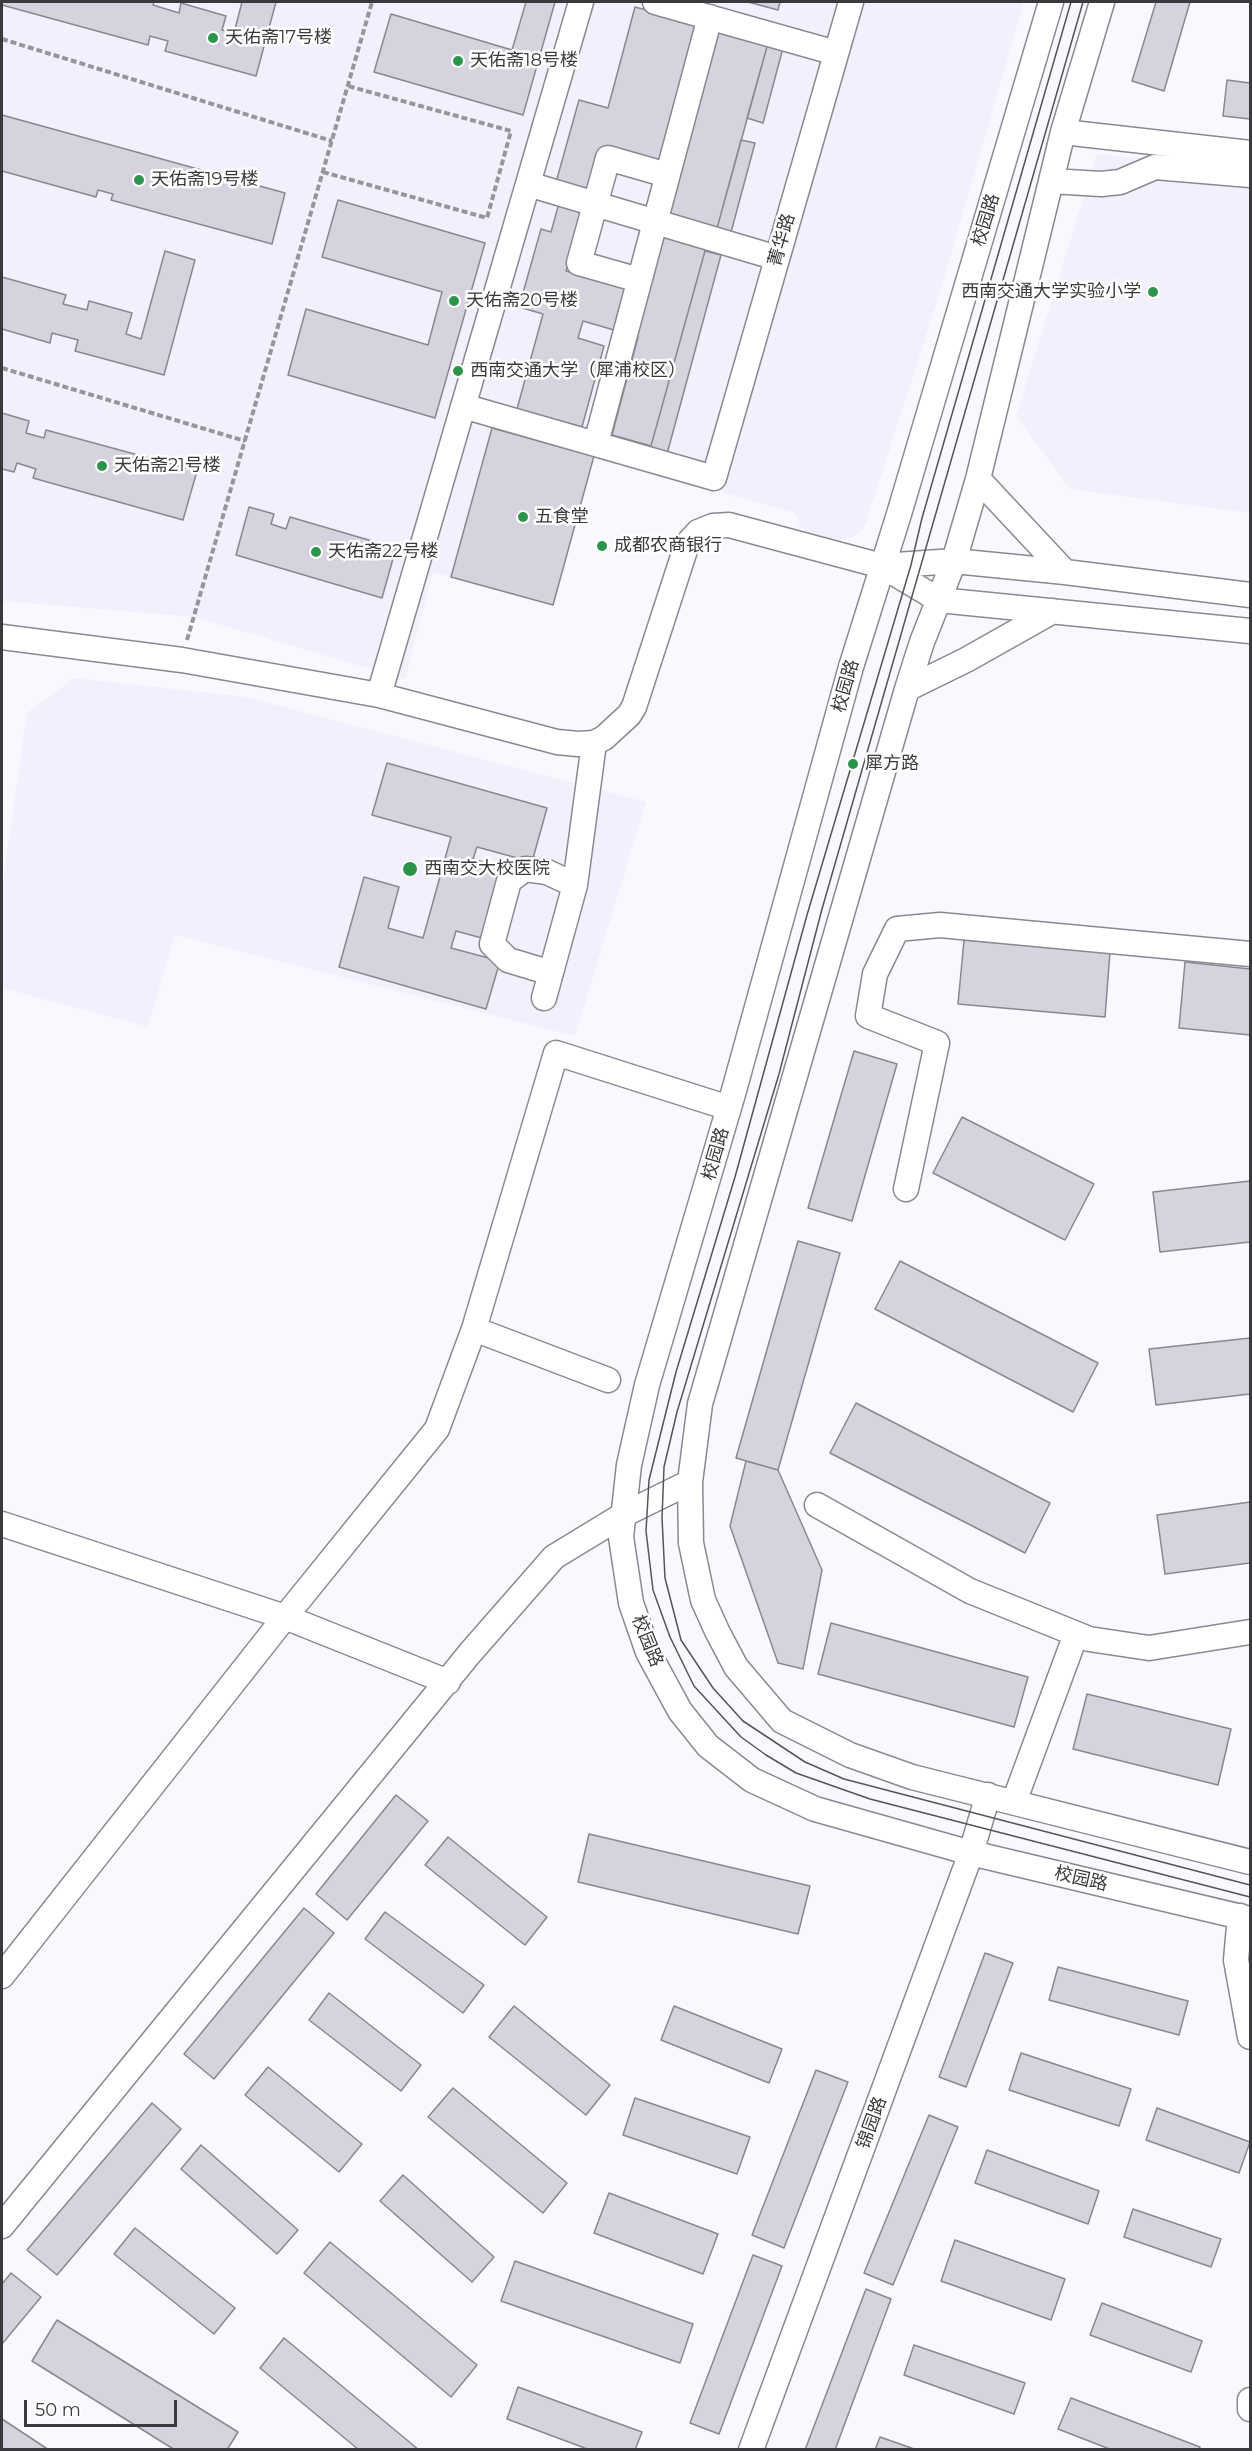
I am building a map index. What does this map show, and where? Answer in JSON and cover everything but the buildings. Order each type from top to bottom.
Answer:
[{"type":"street","points":[[379,695],[581,2]]},
{"type":"street","points":[[654,2],[836,53]]},
{"type":"street","name":"菁华路","points":[[596,443],[714,478],[850,2]]},
{"type":"street","name":"校园路","points":[[1051,2],[848,678],[729,1107],[647,1385],[629,1465],[621,1538],[631,1603],[648,1652],[680,1711],[708,1746],[752,1780],[815,1809],[971,1853],[1245,1917]]},
{"type":"street","points":[[1102,2],[1063,132],[978,479],[954,561],[922,642],[700,1404],[690,1482],[691,1543],[703,1600],[736,1667],[782,1721],[850,1755],[912,1777],[1251,1862]]},
{"type":"street","points":[[463,406],[596,443],[710,17]]},
{"type":"street","points":[[1063,132],[1251,153]]},
{"type":"street","points":[[639,280],[579,263],[609,158],[667,175]]},
{"type":"street","points":[[1051,181],[1101,184],[1120,182],[1155,166],[1251,175]]},
{"type":"street","points":[[528,184],[777,258]]},
{"type":"street","points":[[978,479],[1065,572]]},
{"type":"street","points":[[2,637],[182,660],[379,695],[557,742],[594,743],[622,723],[634,707],[687,544],[692,537],[705,528],[729,525],[882,566],[939,600],[1251,630]]},
{"type":"street","points":[[882,566],[954,561],[1251,595]]},
{"type":"street","points":[[908,689],[966,660],[1053,611]]},
{"type":"street","points":[[544,998],[575,885],[594,743]]},
{"type":"street","points":[[551,973],[507,960],[492,944],[509,881],[525,870],[547,872],[575,885]]},
{"type":"street","points":[[906,1189],[938,1043],[868,1016],[875,974],[897,930],[940,925],[1251,954]]},
{"type":"street","points":[[2,1976],[436,1429],[474,1329],[556,1053],[729,1107]]},
{"type":"street","points":[[474,1329],[608,1380]]},
{"type":"street","points":[[2,2226],[470,1653],[554,1557],[623,1515],[690,1482]]},
{"type":"street","points":[[817,1505],[970,1591],[1089,1639],[1149,1648],[1251,1632]]},
{"type":"street","points":[[2,1524],[285,1617],[448,1682]]},
{"type":"street","points":[[1014,1802],[1076,1634]]},
{"type":"street","name":"锦园路","points":[[751,2450],[971,1853],[988,1795]]},
{"type":"street","points":[[1245,1917],[1236,1960],[1251,2037]]},
{"type":"street","points":[[1251,2400],[1251,2409]]},
{"type":"path","points":[[182,660],[372,2]]},
{"type":"path","points":[[2,39],[332,141]]},
{"type":"path","points":[[323,172],[487,218],[511,131],[348,86]]},
{"type":"path","points":[[2,368],[245,441]]},
{"type":"shaded area","name":"西南交通大学（犀浦校区）","points":[[2,2],[1024,2],[942,286],[865,526],[860,533],[845,540],[810,535],[801,527],[795,513],[594,456],[553,605],[433,572],[405,679],[194,617],[2,601]]},
{"type":"shaded area","name":"西南交通大学实验小学","points":[[1097,154],[1250,168],[1250,513],[1070,489],[1016,416]]},
{"type":"shaded area","name":"西南交大校医院","points":[[74,678],[246,697],[646,802],[575,1036],[175,935],[148,1027],[2,988],[2,887],[27,713]]},
{"type":"tram line","points":[[1071,2],[922,518],[911,565],[807,915],[735,1177],[676,1372],[649,1480],[646,1531],[653,1590],[670,1637],[694,1686],[741,1737],[766,1755],[796,1773],[870,1799],[1250,1897]]},
{"type":"tram line","points":[[1083,2],[822,909],[779,1074],[677,1412],[664,1467],[662,1518],[665,1578],[681,1640],[713,1688],[743,1721],[805,1762],[844,1779],[1250,1885]]},
{"type":"place","name":"天佑斋17号楼","points":[[213,38]]},
{"type":"place","name":"天佑斋18号楼","points":[[458,61]]},
{"type":"place","name":"天佑斋19号楼","points":[[139,180]]},
{"type":"place","name":"西南交通大学实验小学","points":[[1153,292]]},
{"type":"place","name":"天佑斋20号楼","points":[[454,301]]},
{"type":"place","name":"西南交通大学（犀浦校区）","points":[[458,371]]},
{"type":"place","name":"天佑斋21号楼","points":[[102,466]]},
{"type":"place","name":"五食堂","points":[[523,517]]},
{"type":"place","name":"成都农商银行","points":[[602,546]]},
{"type":"place","name":"天佑斋22号楼","points":[[316,552]]},
{"type":"place","name":"犀方路","points":[[853,764]]},
{"type":"place","name":"西南交大校医院","points":[[410,869]]}]
